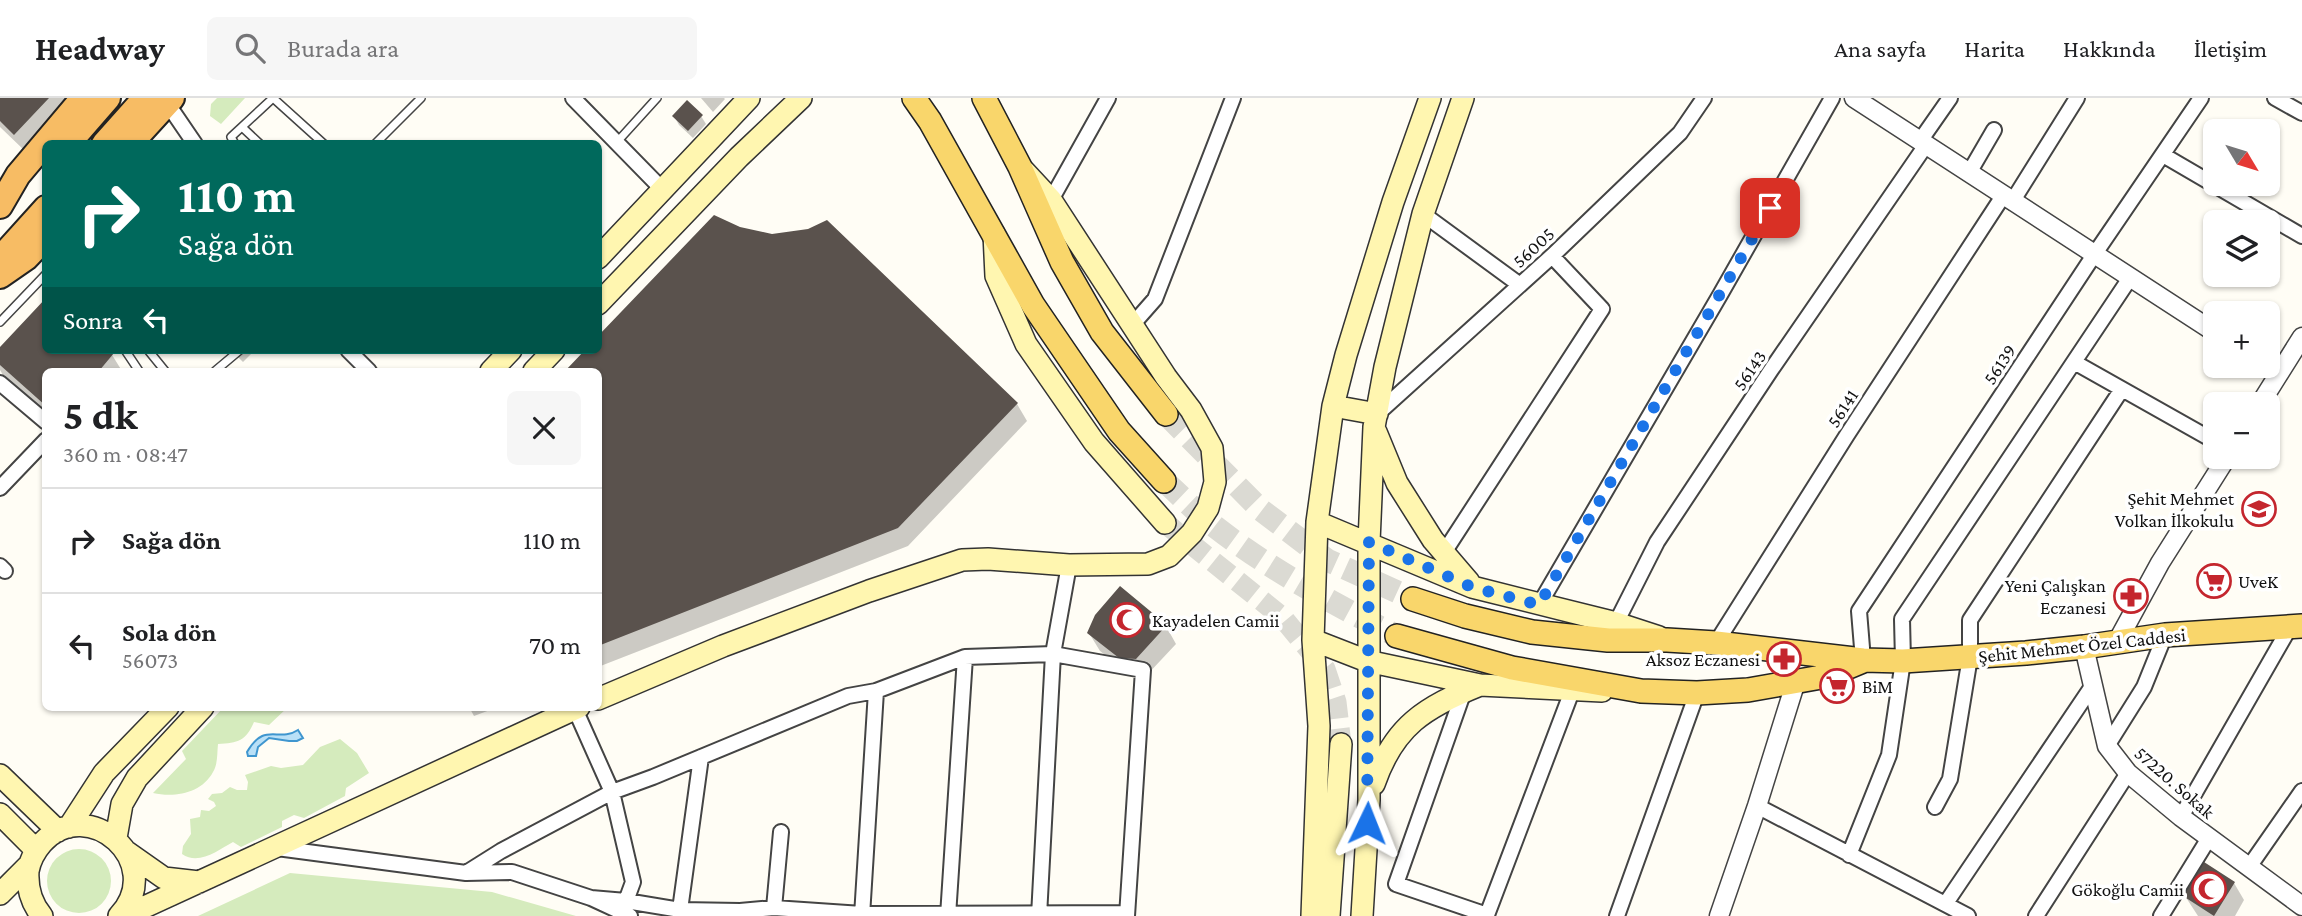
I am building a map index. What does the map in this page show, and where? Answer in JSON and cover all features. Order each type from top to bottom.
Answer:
[{"type":"highway","points":[[48,140],[83,98]]},
{"type":"highway","points":[[71,140],[108,98]]},
{"type":"highway","points":[[139,140],[161,100]]},
{"type":"highway","points":[[109,140],[161,100]]},
{"type":"highway","points":[[0,206],[18,175],[42,147]]},
{"type":"highway","points":[[0,219],[42,173]]},
{"type":"highway","points":[[0,258],[42,212]]},
{"type":"highway","points":[[0,276],[26,258],[42,241]]},
{"type":"main road","points":[[602,254],[749,98]]},
{"type":"main road","points":[[602,300],[801,98]]},
{"type":"main road","points":[[914,98],[994,232],[1033,305],[1119,431],[1164,481]]},
{"type":"main road","points":[[984,98],[1020,167],[1062,262],[1102,332],[1166,414]]},
{"type":"main road","points":[[1312,916],[1315,893],[1319,726],[1313,640],[1317,522],[1333,406],[1393,202],[1430,98]]},
{"type":"main road","points":[[1362,916],[1368,800],[1369,542],[1375,420],[1385,367],[1423,214],[1463,98]]},
{"type":"main road","points":[[602,697],[723,646],[962,559],[1069,565],[1148,564],[1169,556],[1192,533],[1209,508],[1215,482],[1212,448],[1191,410],[1166,377],[1051,200],[1020,167]]},
{"type":"main road","points":[[994,232],[996,276],[1026,344],[1094,443],[1165,523]]},
{"type":"main road","points":[[494,368],[507,354]]},
{"type":"main road","points":[[537,368],[550,354]]},
{"type":"main road","points":[[1333,406],[1375,420]]},
{"type":"main road","points":[[1375,420],[1397,483],[1443,554],[1472,587]]},
{"type":"main road","points":[[1317,522],[1472,587],[1667,640]]},
{"type":"main road","name":"Şehit Mehmet Özel Caddesi","points":[[1413,599],[1465,616],[1532,632],[1608,640],[1716,643],[1863,660],[1903,661],[1970,657],[2084,647],[2165,635],[2296,627]]},
{"type":"main road","points":[[1397,636],[1512,668],[1641,691]]},
{"type":"main road","points":[[1313,640],[1367,661],[1472,688],[1697,693],[1748,690],[1827,676],[1863,660]]},
{"type":"main road","points":[[1746,647],[1754,659],[1755,676],[1748,690]]},
{"type":"main road","points":[[1368,800],[1382,761],[1405,728],[1424,711],[1472,688]]},
{"type":"main road","points":[[64,829],[104,773],[164,711]]},
{"type":"main road","points":[[119,916],[132,896],[135,881],[133,866],[121,845],[122,804],[137,778],[199,711]]},
{"type":"main road","points":[[125,916],[571,711]]},
{"type":"main road","points":[[1329,916],[1341,744]]},
{"type":"main road","points":[[0,775],[64,829]]},
{"type":"main road","points":[[0,814],[33,858]]},
{"type":"main road","points":[[0,894],[33,858],[47,837],[82,825],[100,829],[164,878],[201,882]]},
{"type":"main road","points":[[33,858],[27,883],[31,899],[42,916]]},
{"type":"street","points":[[573,98],[663,190]]},
{"type":"street","points":[[1051,200],[1108,98]]},
{"type":"street","points":[[1133,324],[1155,299],[1233,98]]},
{"type":"street","points":[[1539,605],[1832,98]]},
{"type":"street","points":[[1854,98],[2203,326]]},
{"type":"street","name":"56143","points":[[1616,624],[1657,542],[1951,98]]},
{"type":"street","name":"56141","points":[[1716,643],[1847,435],[2077,98]]},
{"type":"street","name":"56139","points":[[1863,660],[1859,611],[2201,98]]},
{"type":"street","points":[[2275,98],[2302,113]]},
{"type":"street","points":[[161,100],[192,140]]},
{"type":"street","name":"56005","points":[[1375,420],[1680,133],[1700,100]]},
{"type":"street","points":[[1969,173],[1994,130]]},
{"type":"street","points":[[2163,155],[2302,236]]},
{"type":"street","points":[[1423,214],[1520,285]]},
{"type":"street","points":[[1443,554],[1602,309],[1552,256]]},
{"type":"street","points":[[1849,855],[1889,755],[1903,661],[1902,620],[2130,278]]},
{"type":"street","points":[[2280,361],[2302,337]]},
{"type":"street","points":[[352,354],[366,368]]},
{"type":"street","points":[[2074,362],[2203,435]]},
{"type":"street","points":[[0,383],[42,419]]},
{"type":"street","points":[[1935,807],[1950,779],[1970,657],[1970,620],[2122,389]]},
{"type":"street","points":[[0,488],[42,444]]},
{"type":"street","points":[[2117,642],[2160,564],[2219,469]]},
{"type":"street","points":[[1039,915],[1053,653],[1069,565]]},
{"type":"street","points":[[2180,817],[2296,627]]},
{"type":"street","points":[[2107,746],[2144,687],[2165,635]]},
{"type":"street","name":"57220. Sokak","points":[[2084,647],[2107,746],[2127,773],[2180,817],[2302,906]]},
{"type":"street","points":[[275,848],[466,873],[512,872],[628,909],[740,911],[774,908],[862,915],[1127,914],[1143,670],[1053,653],[965,657],[876,691],[848,696],[612,792],[501,851],[466,873]]},
{"type":"street","points":[[948,914],[965,657]]},
{"type":"street","points":[[1719,916],[1796,681]]},
{"type":"street","points":[[1946,903],[2093,685]]},
{"type":"street","points":[[1472,688],[1396,884],[1487,915],[1572,691]]},
{"type":"street","points":[[862,915],[876,691]]},
{"type":"street","points":[[1617,916],[1697,693]]},
{"type":"street","points":[[578,711],[612,792],[633,882],[628,909]]},
{"type":"street","points":[[680,910],[701,757]]},
{"type":"street","points":[[2036,916],[2127,773]]},
{"type":"street","points":[[2249,867],[2302,791]]},
{"type":"street","points":[[1757,806],[1968,916]]},
{"type":"street","points":[[774,908],[781,832]]},
{"type":"street","points":[[2161,916],[2209,838]]},
{"type":"lane","points":[[233,140],[231,137],[273,98],[320,140]]},
{"type":"lane","points":[[379,140],[421,98]]},
{"type":"lane","points":[[617,142],[657,98]]},
{"type":"lane","points":[[242,127],[256,140]]},
{"type":"lane","points":[[0,322],[42,278]]},
{"type":"lane","points":[[151,354],[163,368]]},
{"type":"lane","points":[[219,368],[235,354]]},
{"type":"green space","points":[[217,98],[245,98],[221,124],[210,116],[211,104]]},
{"type":"green space","points":[[220,711],[284,711],[269,725],[254,722],[241,740],[218,744],[215,769],[202,785],[179,794],[153,793],[186,759],[182,751]]},
{"type":"green space","points":[[340,739],[357,753],[369,773],[346,788],[345,796],[304,818],[294,815],[282,821],[282,827],[241,847],[233,842],[202,858],[182,854],[183,846],[191,834],[190,819],[200,817],[201,810],[209,811],[216,806],[208,799],[212,794],[222,793],[230,787],[247,790],[245,775],[271,766],[281,768],[303,765],[320,747]]},
{"type":"green space","points":[[79,849],[102,858],[111,881],[102,904],[79,913],[56,904],[47,881],[56,858]]},
{"type":"green space","points":[[290,873],[492,892],[576,916],[198,916]]},
{"type":"water","points":[[298,730],[303,738],[289,741],[269,738],[258,747],[256,756],[248,756],[247,752],[260,737],[284,735]]},
{"type":"building","points":[[0,98],[49,98],[14,135],[0,121]]},
{"type":"building","points":[[687,100],[703,115],[688,131],[672,116]]},
{"type":"building","points":[[714,215],[740,227],[772,234],[808,229],[827,220],[1018,403],[898,528],[602,644],[602,368],[568,368],[581,354],[602,354],[602,332]]},
{"type":"building","points":[[42,302],[42,354],[113,354],[102,368],[42,368],[42,402],[0,365],[0,347]]},
{"type":"building","name":"Kayadelen Camii","points":[[1120,586],[1167,625],[1136,659],[1119,658],[1087,633],[1095,615]]},
{"type":"building","name":"Gökoğlu Camii","points":[[2204,862],[2235,882],[2214,916],[2183,896]]},
{"type":"tunnel","points":[[1166,414],[1261,510],[1327,560],[1413,599]]},
{"type":"tunnel","points":[[1164,481],[1204,518],[1250,552],[1322,596],[1397,636]]},
{"type":"tunnel","points":[[1165,523],[1282,617],[1325,669],[1336,702],[1341,744]]},
{"type":"place","name":"Şehit Mehmet Volkan İlkokulu","points":[[2259,509]]},
{"type":"place","name":"UveK","points":[[2214,581]]},
{"type":"place","name":"Yeni Çalışkan Eczanesi","points":[[2131,596]]},
{"type":"place","name":"Kayadelen Camii","points":[[1127,620]]},
{"type":"place","name":"Aksoz Eczanesi","points":[[1784,659]]},
{"type":"place","name":"BiM","points":[[1837,686]]},
{"type":"place","name":"Gökoğlu Camii","points":[[2209,889]]},
{"type":"route","points":[[1367,823],[1369,542],[1472,587],[1539,605],[1770,208]]}]
